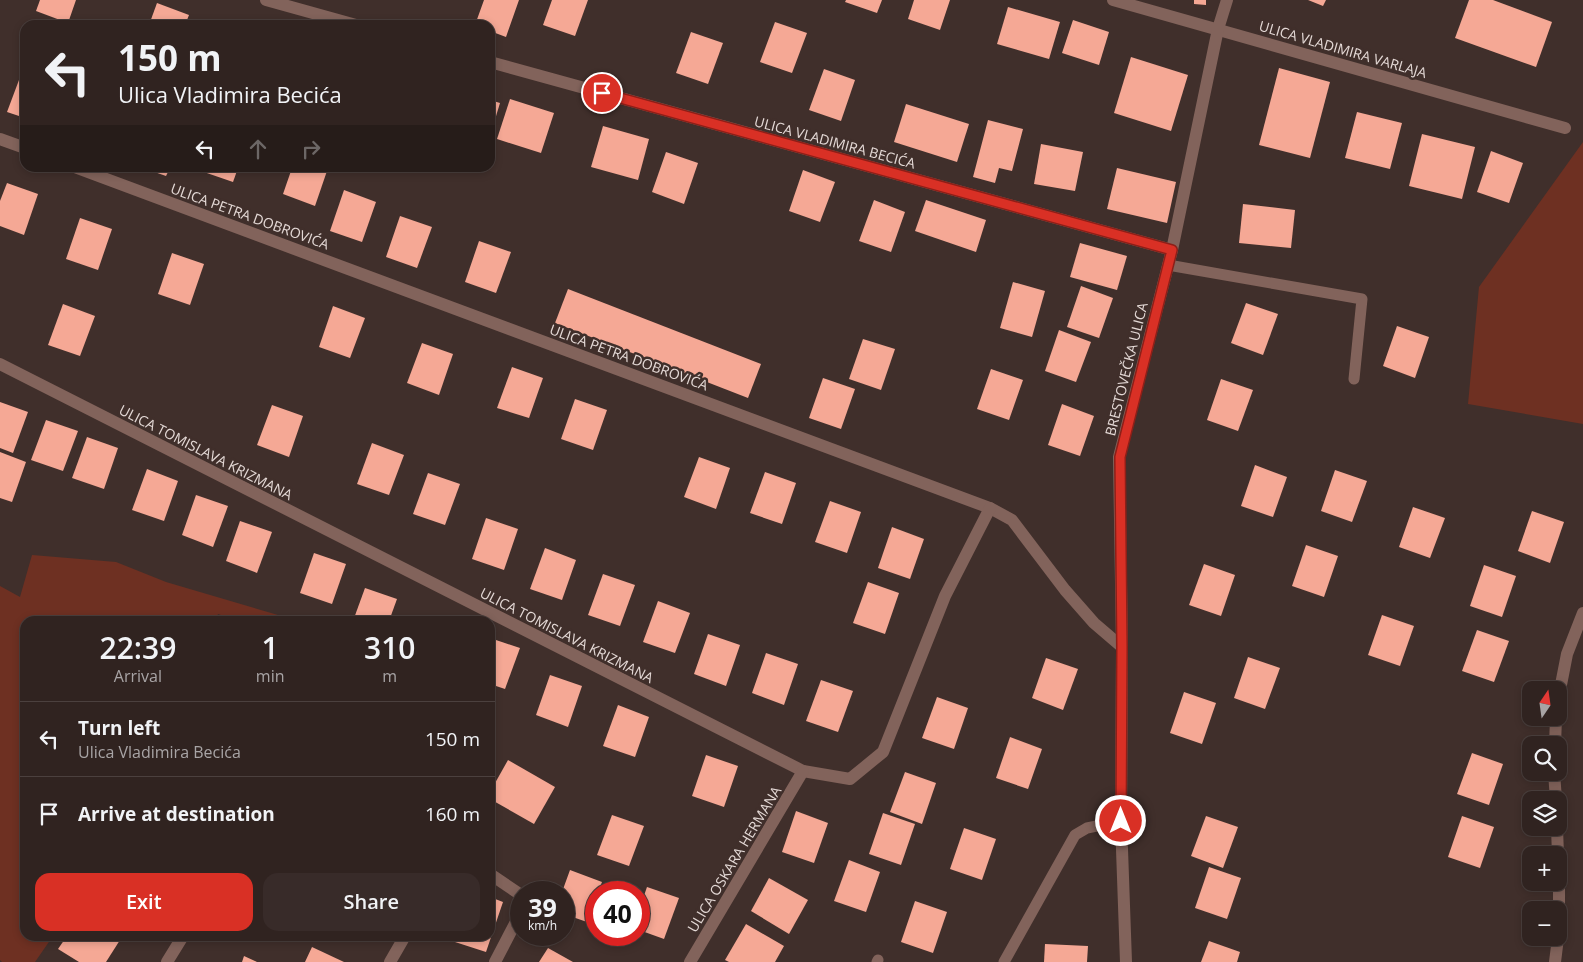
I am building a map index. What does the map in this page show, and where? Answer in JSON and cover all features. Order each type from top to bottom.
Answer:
[{"type":"street","points":[[266,0],[338,20]]},
{"type":"street","name":"ULICA VLADIMIRA VARLAJA","points":[[1113,0],[1565,128]]},
{"type":"street","name":"BRESTOVEČKA ULICA","points":[[1126,962],[1121,821],[1120,457],[1172,250],[1218,29],[1227,0]]},
{"type":"street","name":"ULICA VLADIMIRA BECIĆA","points":[[495,63],[1172,250]]},
{"type":"street","points":[[0,139],[20,146]]},
{"type":"street","name":"ULICA PETRA DOBROVIĆA","points":[[87,172],[990,508],[1012,520],[1065,590],[1094,623],[1122,647]]},
{"type":"street","name":"ULICA TOMISLAVA KRIZMANA","points":[[0,364],[804,771],[850,779],[883,752],[945,596],[990,508]]},
{"type":"street","points":[[1562,681],[1567,654],[1583,613]]},
{"type":"street","name":"ULICA OSKARA HERMANA","points":[[690,962],[804,771]]},
{"type":"street","points":[[495,877],[510,888]]},
{"type":"street","points":[[495,962],[510,933]]},
{"type":"street","points":[[166,962],[180,941]]},
{"type":"street","points":[[390,962],[402,941]]},
{"type":"street","points":[[1555,962],[1557,946]]},
{"type":"lane","points":[[1168,265],[1362,299],[1354,380]]},
{"type":"lane","points":[[1004,962],[1075,835],[1088,828],[1121,821]]},
{"type":"shaded area","points":[[1583,142],[1583,424],[1468,404],[1479,287]]},
{"type":"shaded area","points":[[32,555],[116,562],[166,582],[281,616],[224,616],[218,614],[217,616],[20,616],[20,941],[50,941],[35,962],[2,962],[0,960],[0,586],[20,597]]},
{"type":"building","points":[[40,0],[76,0],[69,20],[60,20],[36,11]]},
{"type":"building","points":[[484,0],[519,0],[506,37],[495,33],[495,20],[477,20]]},
{"type":"building","points":[[552,0],[588,0],[575,36],[543,25]]},
{"type":"building","points":[[846,0],[882,0],[877,13],[845,2]]},
{"type":"building","points":[[914,0],[950,0],[940,30],[908,19]]},
{"type":"building","points":[[1194,0],[1206,0],[1206,5],[1194,4]]},
{"type":"building","points":[[1308,0],[1326,0],[1323,6]]},
{"type":"building","points":[[1469,0],[1493,0],[1552,22],[1536,67],[1455,38]]},
{"type":"building","points":[[157,3],[189,15],[187,20],[151,20]]},
{"type":"building","points":[[1008,7],[1060,22],[1049,59],[997,44]]},
{"type":"building","points":[[1073,20],[1109,32],[1099,65],[1062,53]]},
{"type":"building","points":[[775,22],[807,33],[792,73],[760,62]]},
{"type":"building","points":[[691,32],[723,43],[708,84],[676,73]]},
{"type":"building","points":[[1131,57],[1188,75],[1171,131],[1114,113]]},
{"type":"building","points":[[1279,68],[1330,82],[1310,158],[1259,145]]},
{"type":"building","points":[[824,69],[855,80],[841,121],[809,110]]},
{"type":"building","points":[[20,77],[20,116],[7,112]]},
{"type":"building","points":[[510,99],[554,113],[541,153],[497,139]]},
{"type":"building","points":[[495,102],[500,103],[495,119]]},
{"type":"building","points":[[906,104],[969,124],[957,162],[894,142]]},
{"type":"building","points":[[1357,112],[1402,123],[1390,169],[1345,158]]},
{"type":"building","points":[[988,120],[1023,129],[1012,171],[999,168],[995,183],[973,177]]},
{"type":"building","points":[[603,126],[649,139],[638,180],[591,167]]},
{"type":"building","points":[[1422,134],[1475,147],[1462,199],[1409,186]]},
{"type":"building","points":[[1041,144],[1083,152],[1075,191],[1034,184]]},
{"type":"building","points":[[1491,151],[1523,163],[1509,203],[1477,192]]},
{"type":"building","points":[[666,152],[698,163],[684,204],[652,192]]},
{"type":"building","points":[[1117,168],[1176,182],[1167,223],[1107,209]]},
{"type":"building","points":[[803,170],[835,182],[820,222],[789,211]]},
{"type":"building","points":[[154,172],[168,172],[166,176]]},
{"type":"building","points":[[204,172],[237,172],[233,182]]},
{"type":"building","points":[[291,172],[327,172],[315,206],[283,194]]},
{"type":"building","points":[[7,183],[38,194],[24,235],[0,226],[0,201]]},
{"type":"building","points":[[344,190],[376,202],[362,242],[330,231]]},
{"type":"building","points":[[874,200],[905,212],[891,252],[859,241]]},
{"type":"building","points":[[926,200],[986,220],[976,252],[915,231]]},
{"type":"building","points":[[1243,204],[1295,210],[1291,248],[1239,243]]},
{"type":"building","points":[[400,216],[432,227],[417,268],[386,257]]},
{"type":"building","points":[[80,218],[112,229],[98,270],[66,259]]},
{"type":"building","points":[[479,241],[511,252],[496,293],[465,282]]},
{"type":"building","points":[[1080,243],[1127,256],[1117,290],[1070,277]]},
{"type":"building","points":[[172,253],[204,264],[190,305],[158,294]]},
{"type":"building","points":[[1013,282],[1045,291],[1032,337],[1000,328]]},
{"type":"building","points":[[1081,286],[1113,298],[1099,338],[1067,327]]},
{"type":"building","points":[[568,289],[761,364],[748,398],[555,323]]},
{"type":"building","points":[[1246,303],[1278,314],[1263,355],[1231,343]]},
{"type":"building","points":[[63,304],[95,316],[80,356],[48,345]]},
{"type":"building","points":[[333,306],[365,318],[350,358],[319,347]]},
{"type":"building","points":[[1397,326],[1429,337],[1415,378],[1383,366]]},
{"type":"building","points":[[1059,330],[1091,342],[1076,382],[1045,371]]},
{"type":"building","points":[[863,339],[895,349],[881,390],[849,379]]},
{"type":"building","points":[[422,343],[453,354],[439,395],[407,383]]},
{"type":"building","points":[[512,367],[543,378],[529,418],[497,408]]},
{"type":"building","points":[[991,369],[1023,380],[1009,420],[977,409]]},
{"type":"building","points":[[823,378],[855,389],[841,429],[809,418]]},
{"type":"building","points":[[1221,379],[1253,390],[1238,431],[1207,420]]},
{"type":"building","points":[[575,399],[607,410],[593,450],[561,439]]},
{"type":"building","points":[[0,402],[28,412],[13,453],[0,448]]},
{"type":"building","points":[[1062,404],[1094,416],[1080,456],[1048,445]]},
{"type":"building","points":[[272,405],[303,416],[289,457],[257,445]]},
{"type":"building","points":[[46,420],[78,431],[63,471],[31,460]]},
{"type":"building","points":[[87,437],[118,448],[104,489],[72,478]]},
{"type":"building","points":[[372,443],[404,455],[389,495],[357,484]]},
{"type":"building","points":[[0,452],[26,462],[12,502],[0,498]]},
{"type":"building","points":[[699,457],[730,468],[716,509],[684,497]]},
{"type":"building","points":[[1255,465],[1287,477],[1273,517],[1241,506]]},
{"type":"building","points":[[147,469],[178,481],[164,521],[132,510]]},
{"type":"building","points":[[1335,470],[1367,481],[1352,522],[1321,511]]},
{"type":"building","points":[[765,472],[796,483],[782,524],[750,513]]},
{"type":"building","points":[[428,473],[460,484],[445,525],[413,514]]},
{"type":"building","points":[[196,495],[228,506],[213,547],[182,535]]},
{"type":"building","points":[[830,501],[861,512],[847,553],[815,542]]},
{"type":"building","points":[[1413,507],[1445,518],[1430,558],[1399,547]]},
{"type":"building","points":[[1532,511],[1564,522],[1550,563],[1518,551]]},
{"type":"building","points":[[486,518],[518,529],[504,570],[472,559]]},
{"type":"building","points":[[240,521],[272,532],[257,573],[226,561]]},
{"type":"building","points":[[892,527],[924,539],[910,579],[878,568]]},
{"type":"building","points":[[1306,545],[1338,556],[1324,597],[1292,586]]},
{"type":"building","points":[[545,548],[576,560],[562,600],[530,589]]},
{"type":"building","points":[[314,553],[346,564],[332,604],[300,593]]},
{"type":"building","points":[[1204,564],[1235,575],[1221,616],[1189,605]]},
{"type":"building","points":[[1484,565],[1516,576],[1502,617],[1470,606]]},
{"type":"building","points":[[603,574],[635,585],[620,626],[588,615]]},
{"type":"building","points":[[868,582],[899,593],[885,634],[853,623]]},
{"type":"building","points":[[365,588],[397,599],[391,616],[355,616]]},
{"type":"building","points":[[658,601],[690,613],[675,653],[643,642]]},
{"type":"building","points":[[1382,615],[1414,626],[1400,666],[1368,655]]},
{"type":"building","points":[[1477,630],[1509,641],[1494,682],[1462,671]]},
{"type":"building","points":[[708,634],[740,645],[726,686],[694,674]]},
{"type":"building","points":[[495,640],[520,648],[505,689],[495,686]]},
{"type":"building","points":[[766,653],[798,664],[784,705],[752,693]]},
{"type":"building","points":[[1248,657],[1280,668],[1265,709],[1234,698]]},
{"type":"building","points":[[1046,658],[1078,669],[1063,710],[1032,698]]},
{"type":"building","points":[[550,675],[582,686],[568,727],[536,715]]},
{"type":"building","points":[[821,680],[853,691],[838,732],[806,721]]},
{"type":"building","points":[[1184,692],[1216,703],[1202,744],[1170,733]]},
{"type":"building","points":[[937,697],[968,708],[954,749],[922,738]]},
{"type":"building","points":[[618,705],[649,717],[635,757],[603,746]]},
{"type":"building","points":[[1010,737],[1042,749],[1028,789],[996,778]]},
{"type":"building","points":[[1472,753],[1503,764],[1489,805],[1457,794]]},
{"type":"building","points":[[706,755],[738,766],[724,807],[692,796]]},
{"type":"building","points":[[508,760],[555,787],[534,824],[495,802],[495,783]]},
{"type":"building","points":[[905,772],[936,783],[922,824],[890,812]]},
{"type":"building","points":[[796,811],[828,823],[814,863],[782,852]]},
{"type":"building","points":[[883,813],[915,824],[901,865],[869,854]]},
{"type":"building","points":[[612,815],[644,826],[629,866],[597,855]]},
{"type":"building","points":[[1206,816],[1238,827],[1223,868],[1191,856]]},
{"type":"building","points":[[1462,816],[1494,827],[1480,868],[1448,857]]},
{"type":"building","points":[[964,828],[996,839],[982,880],[950,869]]},
{"type":"building","points":[[849,860],[880,872],[866,912],[834,901]]},
{"type":"building","points":[[1209,867],[1241,878],[1227,919],[1195,908]]},
{"type":"building","points":[[570,870],[599,881],[585,881],[585,921],[575,918],[575,881],[566,881]]},
{"type":"building","points":[[769,878],[808,900],[789,934],[751,911]]},
{"type":"building","points":[[650,888],[679,898],[664,939],[650,934]]},
{"type":"building","points":[[495,899],[503,902],[495,926]]},
{"type":"building","points":[[915,901],[947,912],[933,953],[901,942]]},
{"type":"building","points":[[746,924],[784,946],[775,962],[729,962],[725,960]]},
{"type":"building","points":[[64,941],[119,941],[106,962],[79,962],[58,949]]},
{"type":"building","points":[[455,941],[490,941],[486,952]]},
{"type":"building","points":[[1209,941],[1240,952],[1237,962],[1201,962]]},
{"type":"building","points":[[1045,944],[1088,946],[1087,962],[1044,962]]},
{"type":"building","points":[[312,947],[344,962],[305,962]]},
{"type":"building","points":[[548,948],[573,962],[539,962]]},
{"type":"building","points":[[244,956],[257,962],[242,962]]},
{"type":"route","points":[[602,93],[1172,250],[1120,457],[1121,821]]}]
